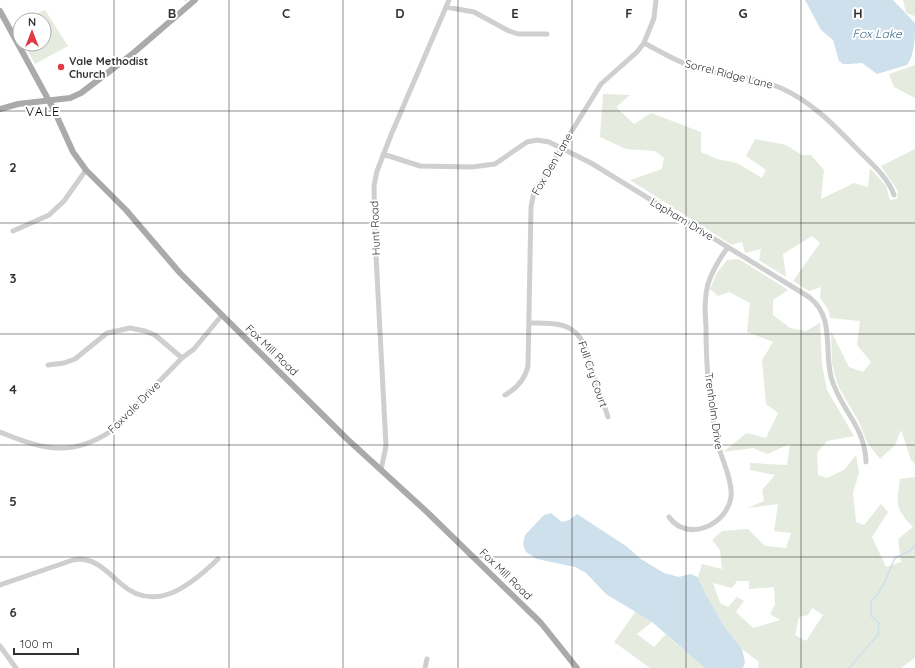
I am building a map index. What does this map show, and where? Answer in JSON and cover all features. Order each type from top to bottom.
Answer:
[{"type":"main road","points":[[0,109],[18,104],[48,99],[70,98],[85,91],[131,55],[195,0]]},
{"type":"main road","name":"Fox Mill Road","points":[[0,10],[48,99],[73,152],[86,170],[126,210],[180,272],[222,315],[346,438],[436,521],[538,620],[577,668]]},
{"type":"street","name":"Hunt Road","points":[[381,470],[386,446],[374,197],[376,176],[383,154],[449,0]]},
{"type":"street","name":"Fox Den Lane","points":[[505,395],[519,384],[528,370],[532,199],[538,185],[601,84],[637,52],[644,43],[654,18],[656,0]]},
{"type":"street","points":[[446,7],[474,12],[509,31],[521,34],[547,34]]},
{"type":"street","name":"Sorrel Ridge Lane","points":[[644,43],[681,62],[699,69],[759,80],[797,96],[819,112],[839,130],[886,180],[894,195]]},
{"type":"street","name":"Lapham Drive","points":[[383,154],[420,166],[472,168],[495,164],[528,142],[542,140],[561,147],[591,163],[809,297],[822,311],[827,327],[828,359],[831,377],[839,396],[862,436],[866,462]]},
{"type":"street","points":[[13,231],[50,215],[64,201],[86,170]]},
{"type":"street","name":"Trenholm Drive","points":[[670,517],[674,524],[682,528],[705,528],[712,525],[724,515],[731,499],[731,487],[721,457],[712,410],[705,301],[708,283],[717,263],[728,246]]},
{"type":"street","name":"Foxvale Drive","points":[[0,432],[42,447],[62,449],[87,445],[111,431],[182,358],[194,349],[222,315]]},
{"type":"street","name":"Full Cry Court","points":[[529,323],[561,324],[572,328],[578,334],[584,345],[608,417]]},
{"type":"street","points":[[48,365],[64,363],[76,358],[107,333],[130,328],[155,335],[182,358]]},
{"type":"street","points":[[0,585],[73,560],[82,559],[94,562],[133,593],[148,597],[162,596],[173,594],[185,587],[218,559]]},
{"type":"street","points":[[0,646],[13,667]]},
{"type":"street","points":[[425,668],[427,659]]},
{"type":"shaded area","points":[[903,0],[915,0],[915,16],[906,13]]},
{"type":"shaded area","points":[[52,21],[68,46],[35,64],[28,52],[52,52]]},
{"type":"shaded area","points":[[915,65],[915,98],[894,87],[889,74]]},
{"type":"shaded area","points":[[603,94],[630,95],[616,107],[634,124],[651,113],[701,132],[701,152],[717,159],[737,163],[762,178],[766,170],[746,156],[755,139],[786,145],[802,155],[811,155],[824,170],[821,199],[854,183],[868,187],[870,168],[886,186],[890,200],[897,199],[898,191],[881,166],[915,149],[915,464],[911,460],[901,430],[895,445],[880,459],[867,442],[859,422],[838,386],[832,364],[831,331],[849,367],[863,372],[871,362],[857,345],[860,321],[830,318],[828,309],[820,298],[821,287],[809,291],[793,281],[820,243],[812,236],[783,254],[786,277],[759,260],[761,249],[745,253],[742,242],[732,245],[630,180],[662,169],[664,158],[655,151],[626,149],[600,137]]},
{"type":"shaded area","points":[[739,259],[788,290],[773,300],[773,315],[790,328],[806,331],[820,323],[822,365],[827,390],[854,436],[827,441],[817,453],[818,475],[827,478],[844,470],[856,455],[859,473],[853,493],[856,522],[864,525],[881,504],[888,512],[872,537],[886,567],[901,562],[898,539],[913,527],[903,515],[898,505],[900,479],[915,477],[915,658],[901,668],[758,668],[759,662],[742,649],[724,626],[705,593],[698,577],[702,564],[722,569],[720,550],[712,540],[722,531],[748,529],[765,546],[786,548],[791,533],[774,531],[778,504],[748,508],[764,501],[762,490],[775,475],[750,470],[750,463],[787,465],[790,444],[767,454],[753,448],[723,452],[747,433],[766,438],[778,413],[766,404],[762,360],[773,342],[747,332],[750,303],[729,292],[718,296],[710,289],[717,273],[727,260]],"holes":[[[737,581],[749,581],[749,589],[774,587],[775,604],[770,614],[780,620],[753,628],[736,612],[744,601],[737,597],[728,607],[720,603],[713,583],[732,588]],[[812,608],[823,615],[806,641],[795,635],[799,617],[808,615]]]},
{"type":"shaded area","points":[[636,611],[652,622],[637,634],[654,647],[666,634],[705,668],[650,668],[614,642]]},
{"type":"water","name":"Fox Lake","points":[[805,0],[893,0],[915,23],[914,45],[910,61],[907,65],[877,74],[862,63],[843,64],[839,61],[833,40],[821,30]]},
{"type":"water","points":[[551,513],[562,522],[569,520],[577,514],[626,546],[641,559],[664,573],[679,577],[690,574],[698,577],[705,593],[724,626],[742,649],[745,662],[743,668],[705,668],[652,622],[606,594],[586,573],[575,567],[537,559],[526,552],[523,544],[525,535],[544,515]]},
{"type":"waterway","points":[[849,668],[878,635],[879,623],[871,616],[871,601],[883,586],[895,558],[910,551],[915,545]]},
{"type":"place","name":"Vale Methodist Church","points":[[61,67]]},
{"type":"district","name":"VALE","points":[[43,111]]}]
